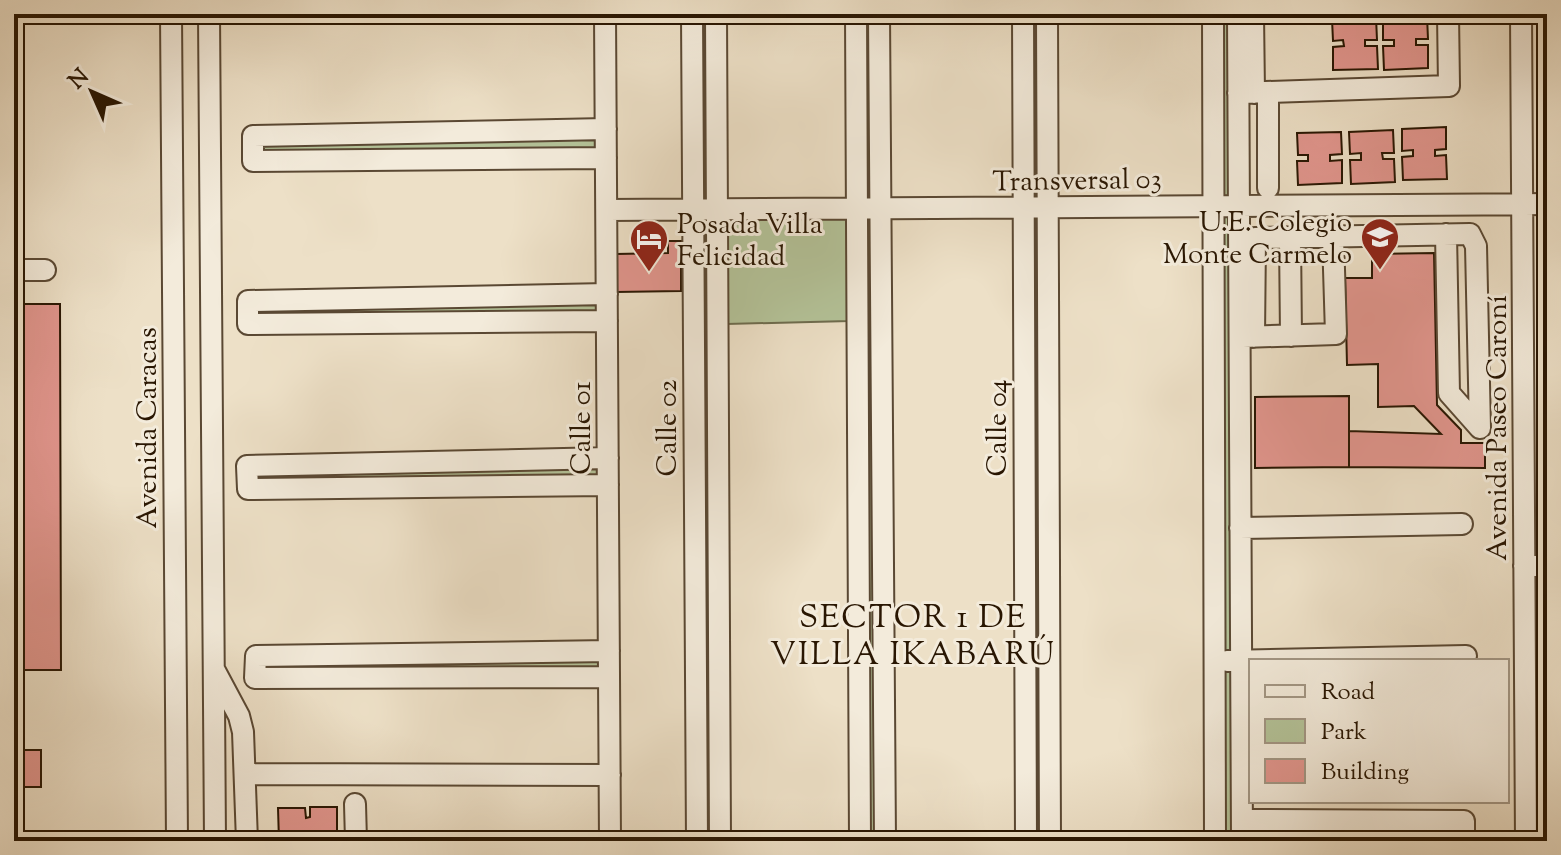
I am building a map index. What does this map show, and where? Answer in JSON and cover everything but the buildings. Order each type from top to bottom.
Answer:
[{"type":"street","name":"Avenida Caracas","points":[[171,14],[177,841]]},
{"type":"street","points":[[209,14],[215,841]]},
{"type":"street","name":"Calle 01","points":[[605,14],[610,841]]},
{"type":"street","name":"Calle 02","points":[[692,14],[697,841]]},
{"type":"street","name":"Calle 02","points":[[716,14],[720,841]]},
{"type":"street","points":[[856,14],[860,841]]},
{"type":"street","points":[[879,14],[885,841]]},
{"type":"street","name":"Calle 04","points":[[1023,14],[1026,841]]},
{"type":"street","name":"Calle 04","points":[[1047,14],[1050,841]]},
{"type":"street","points":[[1246,337],[1237,205],[1253,14]]},
{"type":"street","points":[[1214,113],[1247,93],[1449,86],[1448,14]]},
{"type":"street","name":"Avenida Paseo Caroní","points":[[1521,14],[1526,841]]},
{"type":"street","points":[[1215,841],[1213,23],[1238,22],[1247,93],[1268,188]]},
{"type":"street","points":[[1023,50],[1048,50]]},
{"type":"street","points":[[1214,74],[1247,93]]},
{"type":"street","points":[[856,76],[879,76]]},
{"type":"street","points":[[606,129],[253,136],[253,161],[606,158]]},
{"type":"street","name":"Transversal 03","points":[[607,210],[1547,204]]},
{"type":"street","points":[[1242,841],[1246,683],[1241,661],[1240,532],[1246,337],[1255,238],[1290,238],[1446,234],[1470,234],[1476,242],[1480,428],[1449,393],[1446,234]]},
{"type":"street","points":[[1215,338],[1336,334],[1333,237]]},
{"type":"street","points":[[1290,238],[1291,336]]},
{"type":"street","points":[[14,270],[45,270]]},
{"type":"street","points":[[607,294],[248,301],[248,324],[607,321]]},
{"type":"street","points":[[608,458],[247,466],[248,489],[608,485]]},
{"type":"street","points":[[1215,537],[1240,532],[1462,524]]},
{"type":"street","points":[[1524,566],[1547,566]]},
{"type":"street","points":[[1215,591],[1240,591]]},
{"type":"street","points":[[609,651],[256,656],[255,678],[609,677]]},
{"type":"street","points":[[1331,659],[1466,656]]},
{"type":"street","points":[[1215,661],[1249,661]]},
{"type":"street","points":[[859,663],[884,663]]},
{"type":"street","points":[[696,666],[719,667]]},
{"type":"street","points":[[214,669],[239,716],[246,774],[247,841]]},
{"type":"street","points":[[1025,673],[1049,673]]},
{"type":"street","points":[[246,774],[610,775]]},
{"type":"street","points":[[355,804],[356,841]]},
{"type":"street","points":[[860,811],[885,811]]},
{"type":"street","points":[[1251,841],[1251,820],[1464,821],[1464,841]]},
{"type":"green space","points":[[856,14],[879,14],[885,841],[860,841]]},
{"type":"green space","points":[[1023,14],[1047,14],[1050,841],[1026,841]]},
{"type":"green space","points":[[1213,14],[1238,14],[1242,841],[1215,841]]},
{"type":"green space","points":[[606,130],[606,157],[253,161],[253,136]]},
{"type":"green space","points":[[727,219],[849,219],[849,321],[727,324]]},
{"type":"green space","points":[[607,295],[607,321],[248,324],[248,301]]},
{"type":"green space","points":[[608,459],[608,485],[248,489],[247,466]]},
{"type":"green space","points":[[609,651],[609,676],[255,678],[256,656]]},
{"type":"place","name":"U.E. Colegio Monte Carmelo","points":[[1380,271]]},
{"type":"place","name":"Posada Villa Felicidad","points":[[649,273]]},
{"type":"district","name":"SECTOR 1 DE VILLA IKABARÚ","points":[[913,634]]}]
